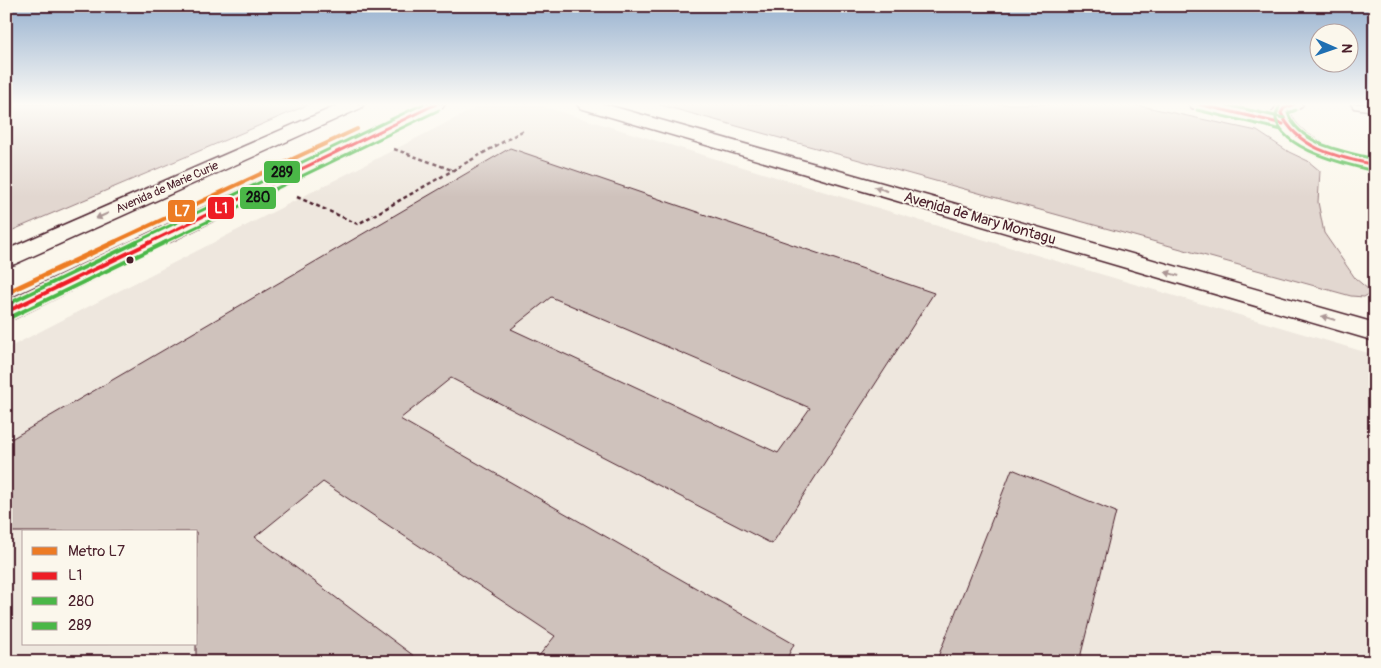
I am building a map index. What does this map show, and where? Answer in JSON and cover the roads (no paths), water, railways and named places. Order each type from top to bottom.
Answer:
[{"type":"street","name":"Avenida de Marie Curie","points":[[6,259],[285,135]]},
{"type":"street","points":[[6,312],[372,135]]},
{"type":"street","name":"Avenida de Mary Montagu","points":[[694,135],[1375,332]]},
{"type":"street","points":[[1299,135],[1301,139],[1333,154],[1374,165],[1375,170]]},
{"type":"metro line","name":"L7","points":[[6,293],[344,135]]}]
